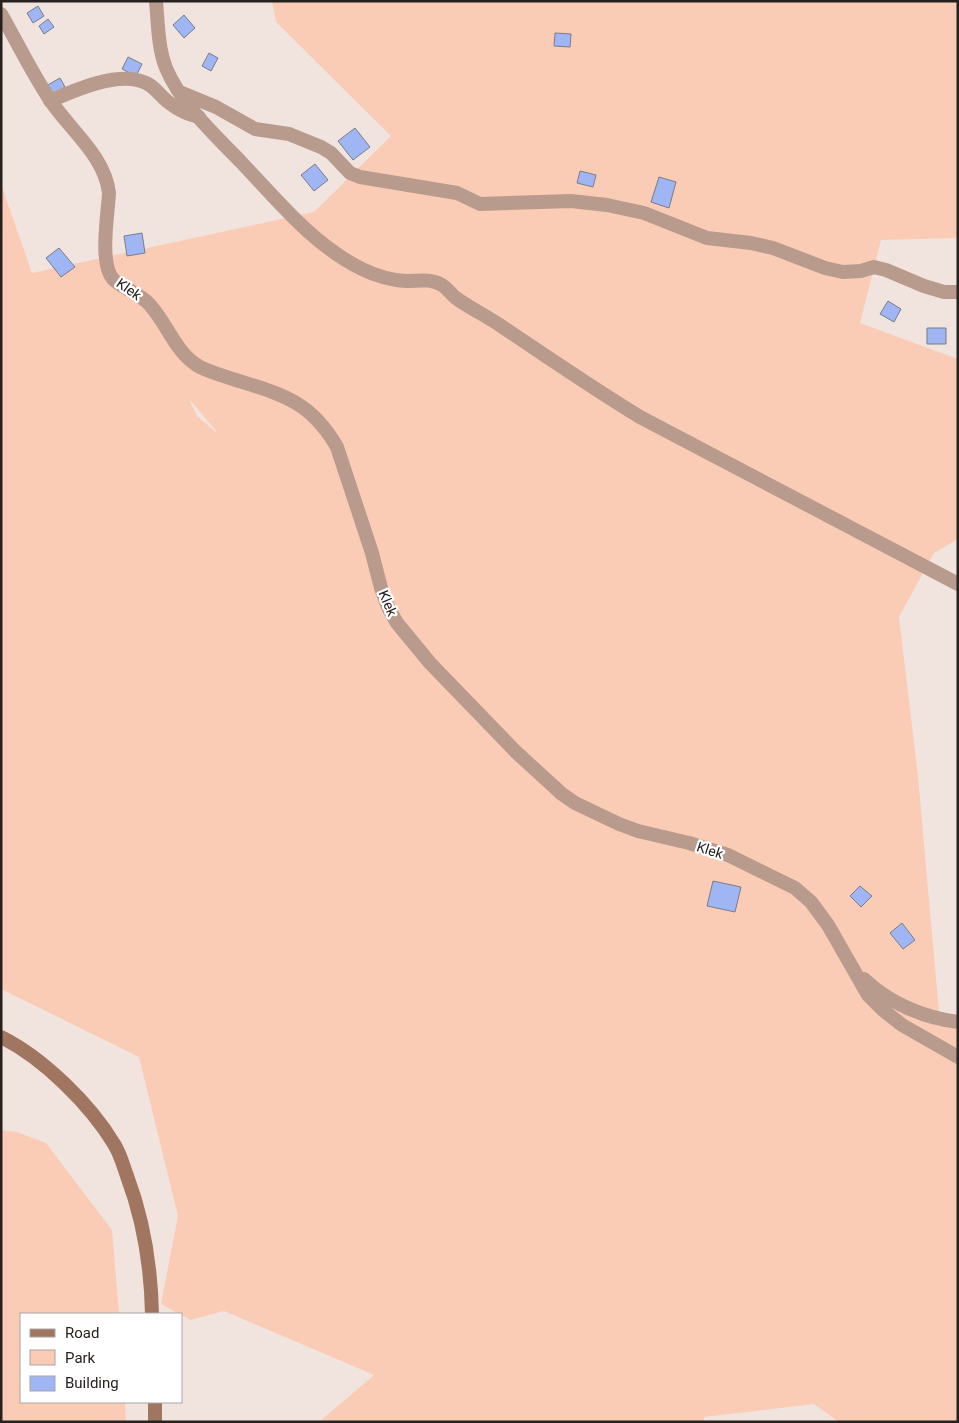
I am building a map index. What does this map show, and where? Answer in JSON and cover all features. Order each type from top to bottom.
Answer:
[{"type":"main road","points":[[1,1037],[53,1073],[76,1095],[115,1145],[133,1192],[142,1228],[151,1280],[152,1313]]},
{"type":"main road","points":[[155,1403],[155,1422]]},
{"type":"street","points":[[156,1],[163,55],[169,73],[182,93],[199,117],[304,228],[355,265],[371,273],[390,279],[436,282],[445,287],[455,297],[608,398],[958,584]]},
{"type":"street","name":"Klek","points":[[1,14],[50,100],[94,156],[108,182],[106,262],[114,280],[133,291],[151,306],[176,344],[199,366],[292,400],[318,418],[338,447],[388,607],[409,639],[430,663],[516,752],[562,794],[575,803],[638,831],[689,843],[728,855],[795,888],[811,902],[828,925],[868,995],[883,1010],[924,1038],[958,1056]]},
{"type":"street","points":[[50,100],[84,86],[110,80],[128,79],[145,82],[171,105],[199,117]]},
{"type":"street","points":[[182,93],[216,107],[255,129],[289,134],[321,147],[331,153],[350,173],[360,176],[457,193],[480,204],[571,201],[608,205],[644,213],[707,238],[751,243],[773,248],[825,268],[843,272],[861,271],[874,267],[944,292],[958,292]]},
{"type":"street","points":[[851,967],[870,986],[893,1001],[940,1020],[958,1022]]},
{"type":"green space","points":[[272,1],[958,1],[958,238],[881,240],[860,323],[958,359],[958,539],[934,553],[899,617],[918,776],[939,1012],[958,1020],[958,1422],[839,1422],[814,1404],[704,1417],[704,1422],[319,1422],[374,1375],[224,1311],[191,1320],[182,1315],[182,1313],[178,1313],[161,1304],[178,1216],[139,1057],[1,989],[1,184],[32,273],[314,212],[391,136],[276,22]],"holes":[[[189,399],[217,432],[197,416]]]},
{"type":"green space","points":[[1,1130],[17,1132],[46,1143],[112,1230],[119,1313],[20,1313],[20,1403],[125,1403],[126,1422],[1,1422]]},
{"type":"building","points":[[38,6],[44,16],[33,23],[27,13]]},
{"type":"building","points":[[184,15],[195,28],[184,38],[173,25]]},
{"type":"building","points":[[48,19],[54,27],[44,34],[39,26]]},
{"type":"building","points":[[555,33],[571,34],[570,47],[554,46]]},
{"type":"building","points":[[209,53],[218,58],[211,71],[202,66]]},
{"type":"building","points":[[128,57],[142,64],[136,76],[122,69]]},
{"type":"building","points":[[60,78],[65,87],[52,95],[46,86]]},
{"type":"building","points":[[355,128],[370,147],[353,160],[338,141]]},
{"type":"building","points":[[315,164],[328,180],[314,191],[301,175]]},
{"type":"building","points":[[580,171],[596,175],[593,187],[577,183]]},
{"type":"building","points":[[659,177],[676,182],[669,208],[651,202]]},
{"type":"building","points":[[142,233],[145,253],[127,256],[124,236]]},
{"type":"building","points":[[59,248],[75,267],[61,277],[46,258]]},
{"type":"building","points":[[888,301],[901,309],[894,322],[880,314]]},
{"type":"building","points":[[927,328],[946,328],[946,344],[927,344]]},
{"type":"building","points":[[713,881],[741,887],[735,912],[707,906]]},
{"type":"building","points":[[860,886],[872,896],[861,907],[850,896]]},
{"type":"building","points":[[902,923],[915,940],[903,949],[890,933]]}]
